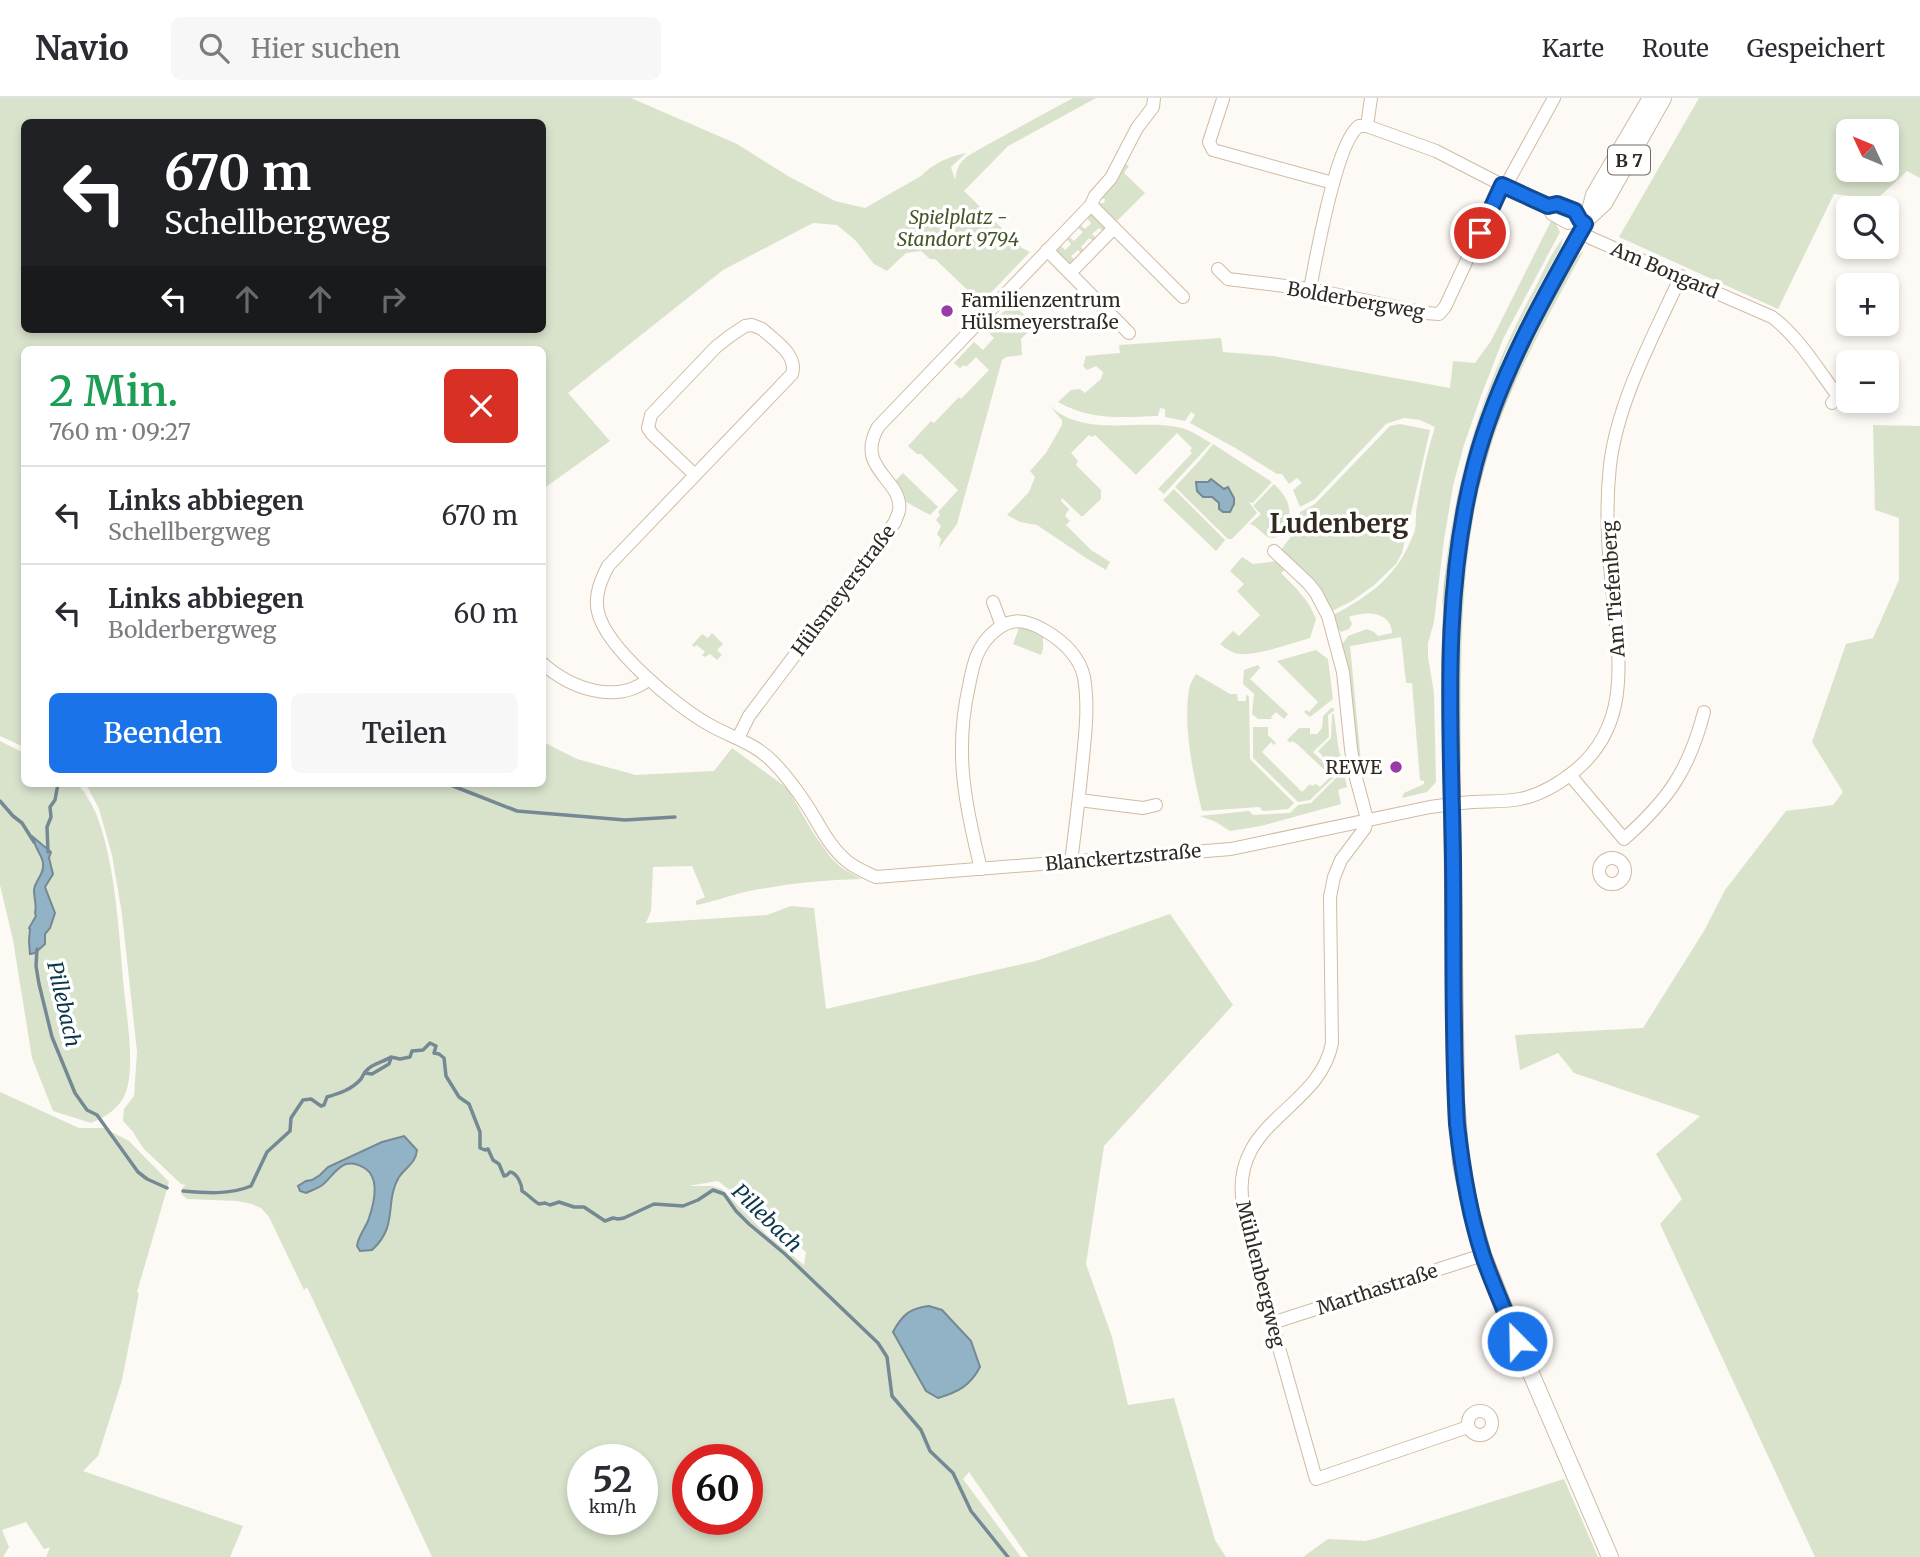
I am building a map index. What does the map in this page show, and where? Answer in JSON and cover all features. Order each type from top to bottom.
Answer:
[{"type":"main road","name":"B 7","points":[[1610,1557],[1483,1255],[1465,1186],[1457,1124],[1453,990],[1451,618],[1456,558],[1466,501],[1485,430],[1502,384],[1583,223],[1594,195],[1651,98]]},
{"type":"main road","name":"B 7","points":[[1583,223],[1604,203],[1663,98]]},
{"type":"street","name":"Hülsmeyerstraße","points":[[738,738],[749,716],[895,522],[899,511],[898,501],[875,465],[871,452],[878,427],[1090,205],[1111,178],[1137,128],[1153,107],[1154,98]]},
{"type":"street","points":[[1367,126],[1371,98]]},
{"type":"street","points":[[1310,289],[1333,183],[1351,134],[1359,125],[1436,151],[1504,186],[1554,98]]},
{"type":"street","points":[[1223,99],[1209,142],[1213,150],[1333,183]]},
{"type":"street","name":"Am Bongard","points":[[1504,186],[1548,206],[1557,204],[1575,211],[1592,239],[1772,317],[1782,324],[1838,396],[1832,403]]},
{"type":"street","name":"Bolderbergweg","points":[[1219,269],[1228,279],[1310,289],[1439,314],[1445,307],[1504,186]]},
{"type":"street","points":[[1090,205],[1184,297]]},
{"type":"street","points":[[1070,273],[1114,228]]},
{"type":"street","points":[[1047,250],[1129,333]]},
{"type":"street","name":"Am Tiefenberg","points":[[1451,803],[1520,799],[1540,793],[1570,775],[1586,761],[1612,719],[1616,702],[1619,652],[1608,531],[1611,462],[1618,425],[1633,383],[1681,276]]},
{"type":"street","points":[[695,475],[652,434],[648,428],[651,415],[723,342],[743,327],[758,326],[791,356],[794,365],[792,374],[608,566],[598,590],[598,611],[611,638],[648,680],[708,725],[738,738]]},
{"type":"street","points":[[1273,551],[1308,583],[1328,615],[1339,654],[1351,749],[1367,819]]},
{"type":"street","points":[[993,601],[1002,626]]},
{"type":"street","points":[[981,869],[964,786],[961,738],[974,659],[989,636],[1010,622],[1031,622],[1065,644],[1081,668],[1086,699],[1086,731],[1071,862]]},
{"type":"street","points":[[546,666],[578,686],[605,692],[620,693],[638,688],[648,680]]},
{"type":"street","points":[[1617,858],[1624,839],[1651,815],[1673,786],[1692,750],[1704,712]]},
{"type":"street","name":"Blanckertzstraße","points":[[738,738],[766,755],[792,782],[833,847],[862,871],[876,877],[1231,849],[1451,803]]},
{"type":"street","points":[[1570,775],[1624,839]]},
{"type":"street","points":[[1079,800],[1143,808],[1156,805]]},
{"type":"street","name":"Mühlenbergweg","points":[[1367,819],[1365,828],[1341,860],[1330,897],[1330,1056],[1318,1076],[1253,1145],[1243,1170],[1240,1194],[1272,1323],[1316,1479],[1468,1427]]},
{"type":"street","name":"Marthastraße","points":[[1272,1323],[1483,1255]]},
{"type":"green space","name":"Spielplatz - Standort 9794","points":[[0,98],[631,98],[737,144],[835,201],[865,208],[941,162],[966,153],[951,167],[955,180],[961,163],[973,153],[1073,98],[1096,98],[1008,146],[964,191],[1022,248],[1030,252],[981,303],[935,259],[930,259],[921,251],[906,253],[887,271],[874,264],[856,241],[837,225],[813,223],[723,270],[568,393],[610,441],[546,487],[546,346],[21,346],[21,746],[0,736]]},
{"type":"green space","points":[[1699,98],[1920,98],[1920,178],[1907,171],[1899,178],[1899,119],[1836,119],[1836,182],[1895,182],[1880,196],[1834,194],[1778,309],[1619,237]]},
{"type":"green space","points":[[1124,163],[1129,166],[1124,173],[1145,193],[1116,222],[1099,203],[1104,203],[1105,199],[1100,198]]},
{"type":"green space","points":[[1094,214],[1106,225],[1105,232],[1099,228],[1092,234],[1098,240],[1095,242],[1089,238],[1081,247],[1086,252],[1083,255],[1078,250],[1071,256],[1076,262],[1069,265],[1056,254],[1056,250],[1060,245],[1065,250],[1071,244],[1066,238],[1068,236],[1074,241],[1083,232],[1077,227],[1079,224],[1085,229],[1091,223],[1086,217]]},
{"type":"green space","points":[[1551,221],[1560,232],[1503,339],[1464,445],[1453,486],[1434,622],[1428,643],[1434,693],[1436,782],[1427,792],[1402,798],[1404,793],[1424,784],[1424,781],[1420,780],[1412,683],[1406,683],[1401,637],[1350,646],[1363,783],[1342,644],[1348,636],[1367,629],[1378,636],[1392,633],[1391,626],[1387,620],[1376,614],[1362,614],[1349,617],[1352,624],[1349,629],[1341,632],[1333,615],[1372,591],[1392,572],[1408,548],[1415,530],[1420,486],[1435,427],[1420,420],[1404,418],[1386,424],[1315,499],[1300,507],[1293,490],[1302,483],[1297,478],[1289,484],[1282,474],[1277,474],[1190,423],[1195,415],[1191,412],[1185,421],[1165,417],[1165,409],[1160,408],[1158,416],[1107,417],[1082,412],[1058,402],[1071,390],[1080,389],[1085,393],[1101,379],[1103,372],[1096,366],[1087,370],[1083,366],[1086,356],[1120,353],[1119,345],[1221,338],[1223,352],[1273,356],[1450,388],[1453,361],[1475,363],[1491,341]]},
{"type":"green space","points":[[1563,238],[1561,247],[1505,354],[1488,400],[1474,445],[1442,608],[1460,484],[1483,404],[1515,327]]},
{"type":"green space","points":[[1584,250],[1515,384],[1483,472],[1474,514],[1464,598],[1461,767],[1458,767],[1458,611],[1465,541],[1472,506],[1495,422],[1512,383],[1554,298],[1576,258]]},
{"type":"green space","points":[[1012,303],[1035,325],[1021,339],[1022,355],[1002,360],[957,524],[939,548],[941,539],[937,534],[941,526],[936,520],[940,515],[938,512],[958,490],[921,454],[908,446],[931,421],[934,423],[989,370],[976,357],[966,367],[964,365],[960,368],[954,363],[974,342],[983,350],[994,338],[986,330]]},
{"type":"green space","points":[[1049,405],[1077,421],[1177,427],[1191,431],[1211,443],[1164,494],[1158,489],[1192,453],[1192,448],[1177,433],[1136,475],[1095,435],[1089,435],[1071,453],[1078,461],[1076,465],[1101,490],[1101,499],[1081,516],[1062,498],[1061,501],[1069,509],[1065,516],[1070,521],[1066,525],[1091,550],[1110,562],[1106,570],[1037,525],[1020,522],[1007,515],[1029,492],[1035,477],[1030,471],[1046,453],[1062,425],[1062,420]]},
{"type":"green space","points":[[1400,424],[1430,430],[1402,553],[1396,564],[1373,586],[1332,611],[1281,550],[1295,531],[1300,512],[1315,504],[1390,426]]},
{"type":"green space","points":[[1873,425],[1920,426],[1920,1557],[1815,1557],[1660,1224],[1682,1199],[1656,1154],[1700,1116],[1574,1073],[1558,1053],[1520,1070],[1515,1035],[1643,1028],[1704,931],[1725,890],[1786,811],[1833,805],[1843,792],[1812,742],[1846,644],[1873,638],[1899,580],[1899,518],[1875,510]]},
{"type":"green space","points":[[1213,444],[1272,482],[1253,503],[1249,502],[1257,513],[1232,539],[1228,539],[1175,487]]},
{"type":"green space","points":[[903,473],[938,507],[930,515],[906,502],[895,481]]},
{"type":"green space","points":[[1274,484],[1286,499],[1289,516],[1285,528],[1278,536],[1270,538],[1250,524],[1261,514],[1253,506]]},
{"type":"green space","points":[[1174,489],[1225,540],[1216,551],[1163,500]]},
{"type":"green space","points":[[1242,557],[1253,564],[1277,561],[1287,568],[1281,573],[1306,600],[1316,619],[1310,638],[1248,654],[1236,653],[1220,644],[1233,631],[1239,636],[1260,615],[1237,591],[1244,584],[1230,571]]},
{"type":"green space","points":[[1019,628],[1031,629],[1043,635],[1041,655],[1013,644]]},
{"type":"green space","points":[[712,633],[723,644],[717,650],[722,655],[717,660],[710,654],[705,657],[702,655],[705,652],[697,645],[692,645],[702,634],[708,638]]},
{"type":"green space","points":[[1316,650],[1328,659],[1333,699],[1310,717],[1304,712],[1309,712],[1318,702],[1277,661]]},
{"type":"green space","points":[[1258,665],[1260,668],[1250,679],[1288,714],[1284,719],[1276,712],[1272,719],[1258,719],[1252,714],[1254,694],[1243,684],[1244,670]]},
{"type":"green space","points":[[1196,674],[1230,694],[1237,694],[1238,701],[1246,701],[1246,694],[1249,697],[1250,759],[1294,803],[1288,809],[1263,811],[1259,807],[1202,811],[1192,766],[1187,719],[1189,689]]},
{"type":"green space","points":[[1334,708],[1334,711],[1328,715],[1329,737],[1313,752],[1335,776],[1310,800],[1298,802],[1253,758],[1253,727],[1268,727],[1268,735],[1276,743],[1274,745],[1271,742],[1262,752],[1302,792],[1310,784],[1320,787],[1331,776],[1297,744],[1287,740],[1299,728],[1310,728],[1310,734],[1317,734],[1322,728],[1323,716]]},
{"type":"green space","points":[[1332,714],[1347,787],[1338,790],[1341,804],[1261,826],[1230,831],[1200,816],[1249,811],[1253,815],[1290,813],[1298,805],[1311,803],[1338,776],[1318,751],[1331,738]]},
{"type":"green space","points":[[0,741],[21,752],[21,787],[79,787],[95,812],[109,857],[130,1041],[130,1069],[126,1092],[120,1103],[107,1115],[91,1123],[53,1111],[32,1058],[13,940],[0,885]],"holes":[[[36,847],[47,860],[52,872],[45,887],[55,913],[45,934],[45,944],[31,954],[29,936],[37,916],[35,894],[43,872]]]},
{"type":"green space","points":[[546,744],[577,759],[636,775],[714,771],[732,748],[787,788],[832,859],[861,879],[774,887],[696,905],[696,901],[705,897],[692,866],[653,867],[651,911],[646,923],[767,915],[791,906],[814,908],[826,1009],[1036,961],[1170,914],[1233,1005],[1104,1146],[1086,1264],[1112,1337],[1128,1405],[1174,1398],[1215,1540],[1226,1557],[1028,1557],[969,1472],[963,1479],[1021,1557],[432,1557],[307,1287],[304,1290],[269,1217],[261,1208],[252,1204],[187,1199],[181,1194],[186,1185],[181,1184],[143,1148],[123,1121],[124,1109],[134,1096],[137,1052],[122,914],[112,855],[99,809],[88,787],[546,787]],"holes":[[[718,1181],[806,1252],[804,1265],[766,1234],[722,1189],[712,1186],[688,1186]],[[902,1316],[926,1391],[893,1332]]]},
{"type":"green space","points":[[0,1092],[79,1128],[104,1128],[129,1141],[169,1182],[137,1292],[139,1293],[122,1380],[98,1456],[83,1471],[243,1526],[230,1557],[46,1557],[50,1547],[44,1549],[26,1522],[2,1530],[9,1547],[3,1557],[0,1557]]},
{"type":"green space","points":[[1564,1479],[1598,1557],[1303,1557],[1328,1539],[1374,1539]]},
{"type":"water","points":[[1211,479],[1224,489],[1228,487],[1234,498],[1230,512],[1223,512],[1212,497],[1203,497],[1197,491],[1196,482],[1208,482]]},
{"type":"water","points":[[33,837],[51,852],[49,858],[53,874],[45,887],[55,913],[45,934],[45,944],[30,954],[29,928],[36,916],[34,890],[43,867]]},
{"type":"water","points":[[404,1136],[417,1150],[413,1162],[399,1177],[395,1186],[386,1232],[372,1250],[360,1251],[357,1246],[374,1201],[375,1187],[371,1174],[359,1165],[349,1163],[339,1168],[315,1189],[306,1193],[300,1191],[298,1186],[320,1175],[328,1167],[382,1142]]},
{"type":"water","points":[[929,1306],[942,1310],[971,1341],[980,1367],[963,1387],[938,1398],[926,1391],[893,1332],[907,1313]]},
{"type":"waterway","points":[[48,852],[47,827],[51,817],[50,807],[55,800],[57,787]]},
{"type":"waterway","points":[[456,787],[517,811],[625,820],[675,817]]},
{"type":"waterway","name":"Pillebach","points":[[0,801],[22,823],[34,842]]},
{"type":"waterway","name":"Pillebach","points":[[37,949],[39,984],[52,1037],[75,1093],[87,1110],[97,1115],[138,1172],[167,1188]]},
{"type":"waterway","name":"Pillebach","points":[[183,1191],[226,1192],[251,1186],[267,1152],[290,1131],[291,1118],[303,1100],[311,1099],[321,1106],[324,1105],[327,1097],[353,1086],[372,1066],[391,1057],[410,1057],[412,1051],[423,1050],[430,1043],[436,1046],[434,1053],[444,1058],[446,1076],[459,1097],[469,1104],[480,1132],[480,1148],[488,1149],[504,1176],[510,1172],[515,1174],[522,1191],[539,1204],[559,1202],[584,1207],[605,1221],[624,1218],[654,1204],[683,1206],[713,1190],[724,1194],[749,1224],[785,1254],[878,1343],[887,1357],[892,1396],[921,1430],[930,1451],[953,1473],[971,1511],[1008,1557]]},
{"type":"waterway","name":"Pillebach","points":[[365,1073],[372,1074],[389,1064],[391,1058]]},
{"type":"place","name":"Familienzentrum Hülsmeyerstraße","points":[[947,311]]},
{"type":"place","name":"REWE","points":[[1396,767]]},
{"type":"district","name":"Ludenberg","points":[[1339,523]]},
{"type":"route","points":[[1480,233],[1502,185],[1548,206],[1557,204],[1575,211],[1585,224],[1531,323],[1502,384],[1485,430],[1463,515],[1451,618],[1450,770],[1457,1124],[1461,1163],[1471,1212],[1491,1278],[1517,1341]]}]
